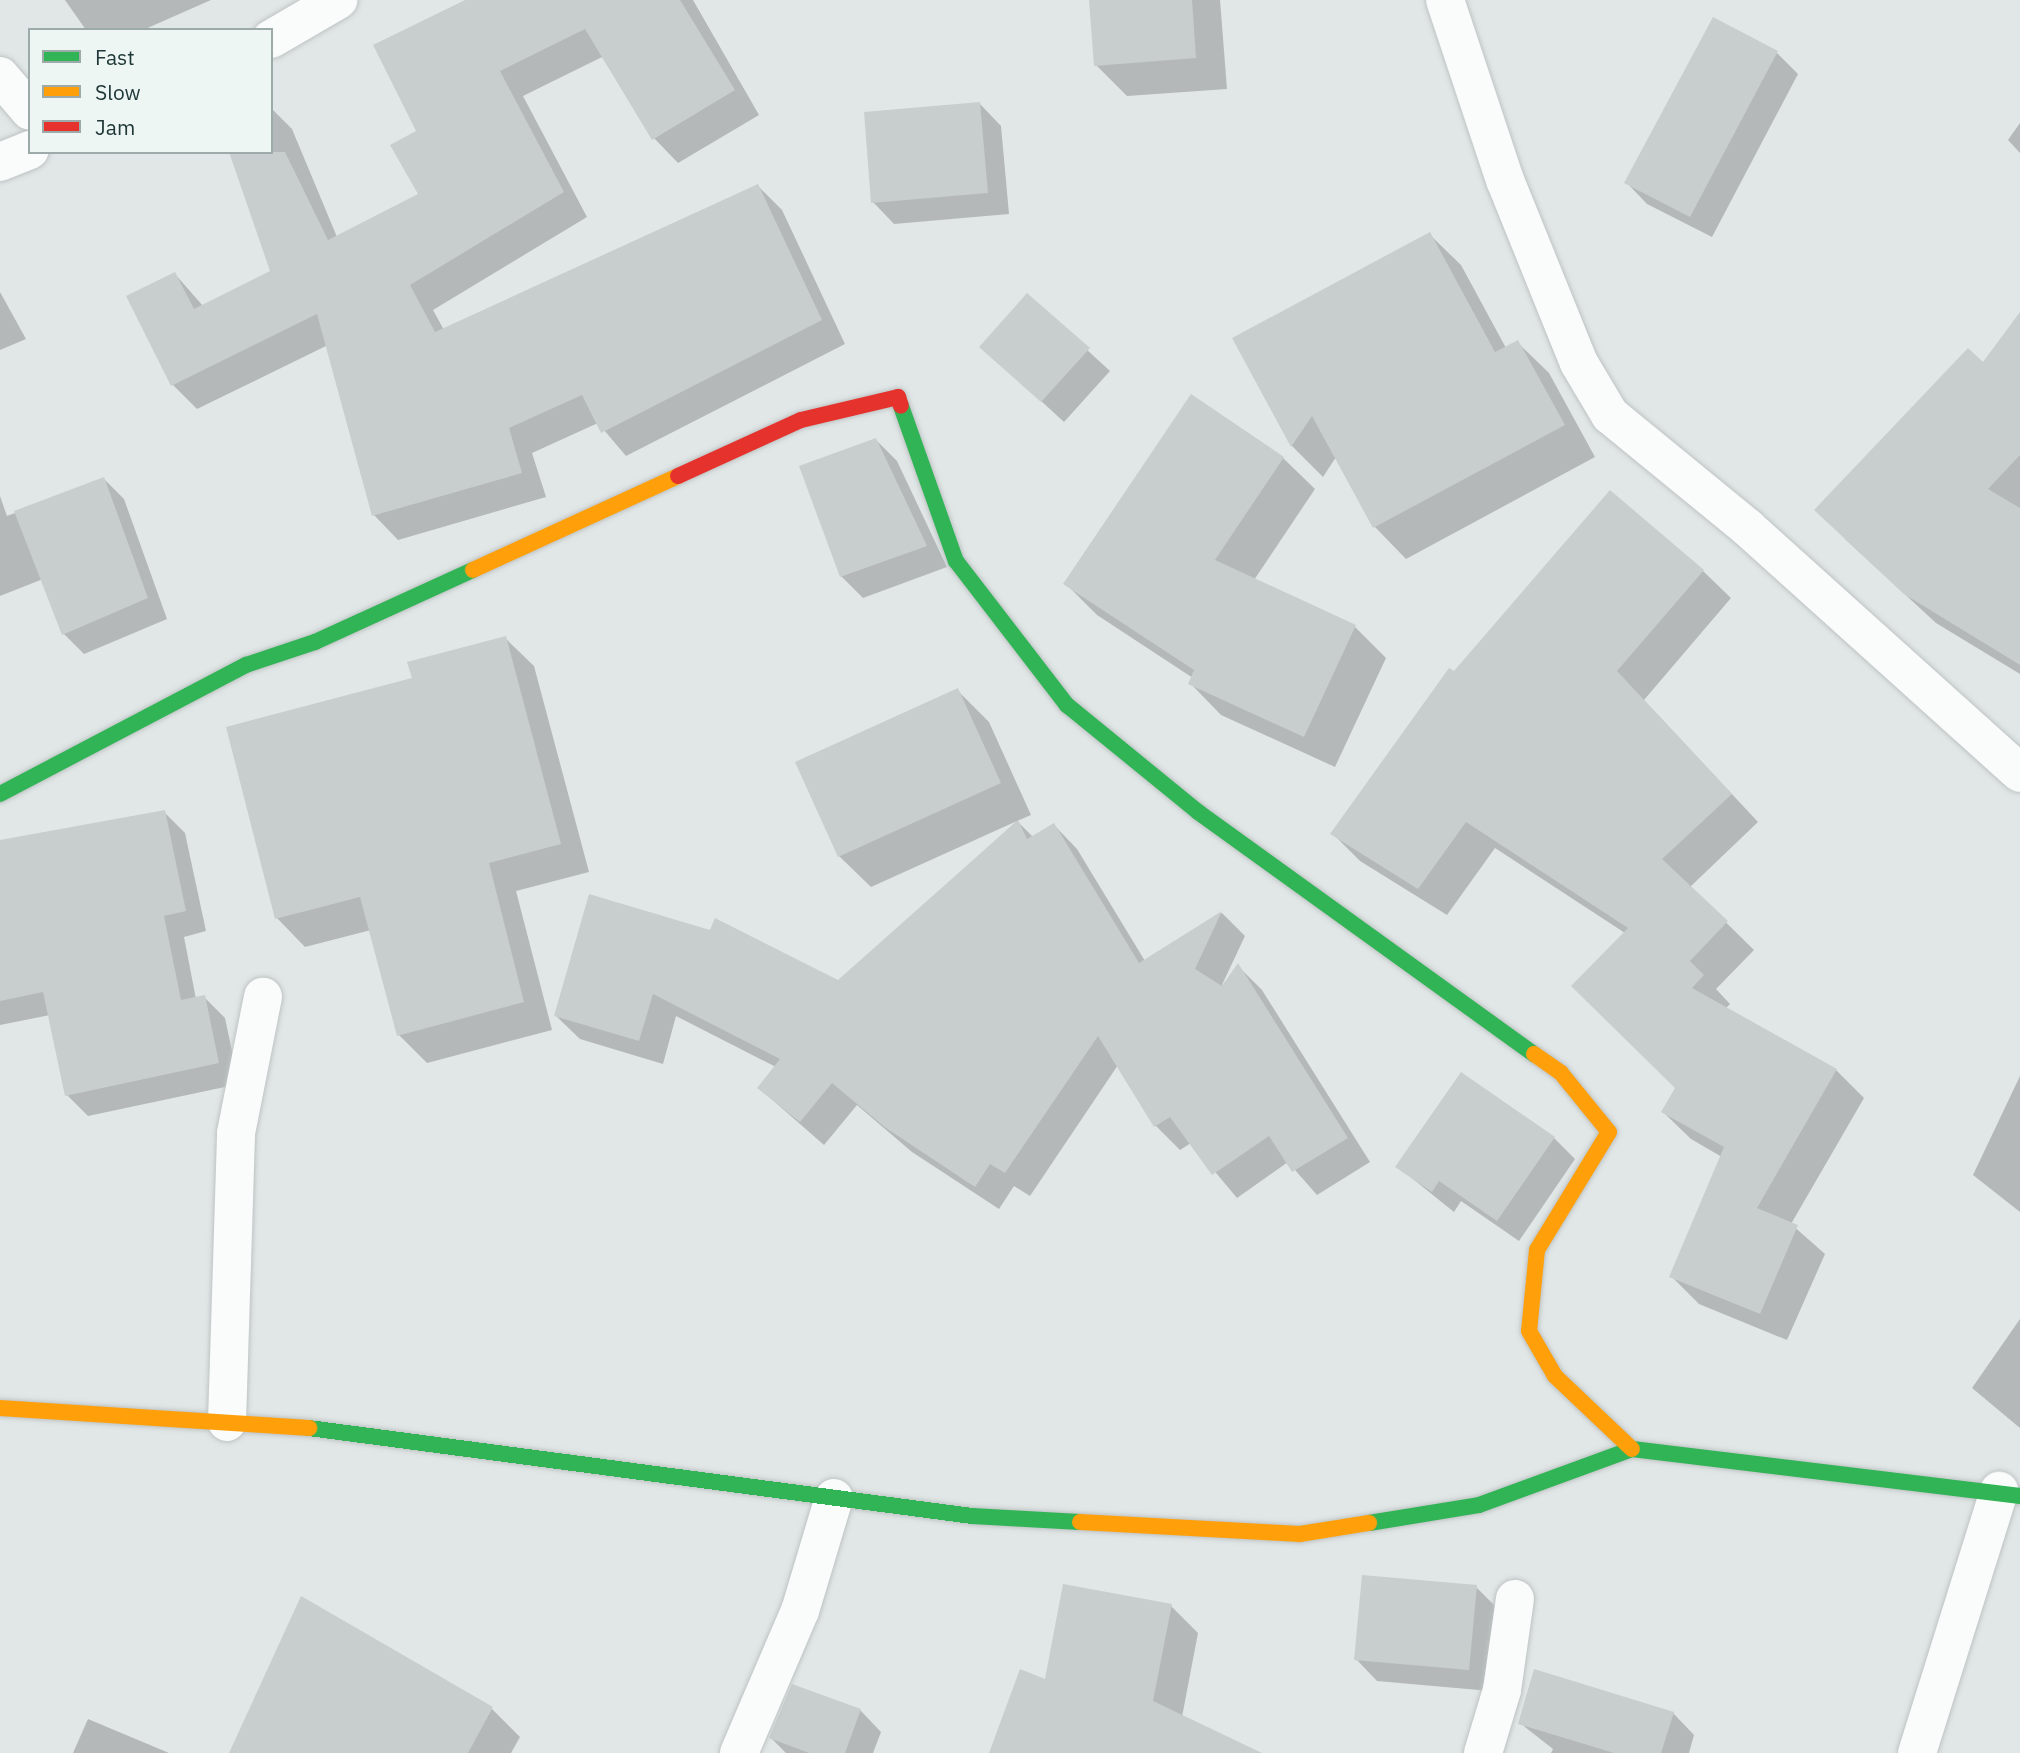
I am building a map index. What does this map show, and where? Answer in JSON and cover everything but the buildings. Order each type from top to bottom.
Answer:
[{"type":"street","points":[[273,38],[338,0]]},
{"type":"street","points":[[1445,0],[1510,191],[1579,363],[1611,415],[1748,527],[2020,773]]},
{"type":"street","points":[[0,76],[28,109]]},
{"type":"street","points":[[0,162],[28,151]]},
{"type":"street","points":[[0,794],[246,666],[315,642],[802,420],[898,397],[956,561],[1067,705],[1198,812],[1561,1073],[1609,1132],[1537,1250],[1529,1331],[1555,1376],[1632,1449]]},
{"type":"street","points":[[227,1422],[236,1133],[263,997]]},
{"type":"street","points":[[0,1408],[370,1432],[514,1457],[624,1462],[834,1498],[972,1516],[1300,1534],[1479,1505],[1632,1449],[2009,1493],[1917,1753]]},
{"type":"street","points":[[739,1753],[800,1611],[834,1498]]},
{"type":"street","points":[[1483,1753],[1502,1690],[1515,1600]]},
{"type":"traffic: fast","points":[[901,406],[956,561],[1067,705],[1198,812],[1534,1054]]},
{"type":"traffic: fast","points":[[0,794],[246,665],[315,642],[473,570]]},
{"type":"traffic: fast","points":[[309,1428],[972,1516],[1080,1522]]},
{"type":"traffic: fast","points":[[1369,1523],[1479,1505],[1632,1449],[2020,1496]]},
{"type":"traffic: slow","points":[[473,570],[678,476]]},
{"type":"traffic: slow","points":[[1534,1054],[1561,1073],[1609,1132],[1537,1250],[1529,1331],[1555,1376],[1632,1449]]},
{"type":"traffic: slow","points":[[0,1408],[309,1428]]},
{"type":"traffic: slow","points":[[1080,1522],[1300,1534],[1369,1523]]},
{"type":"traffic: jam","points":[[678,476],[801,420],[898,397],[901,406]]}]
